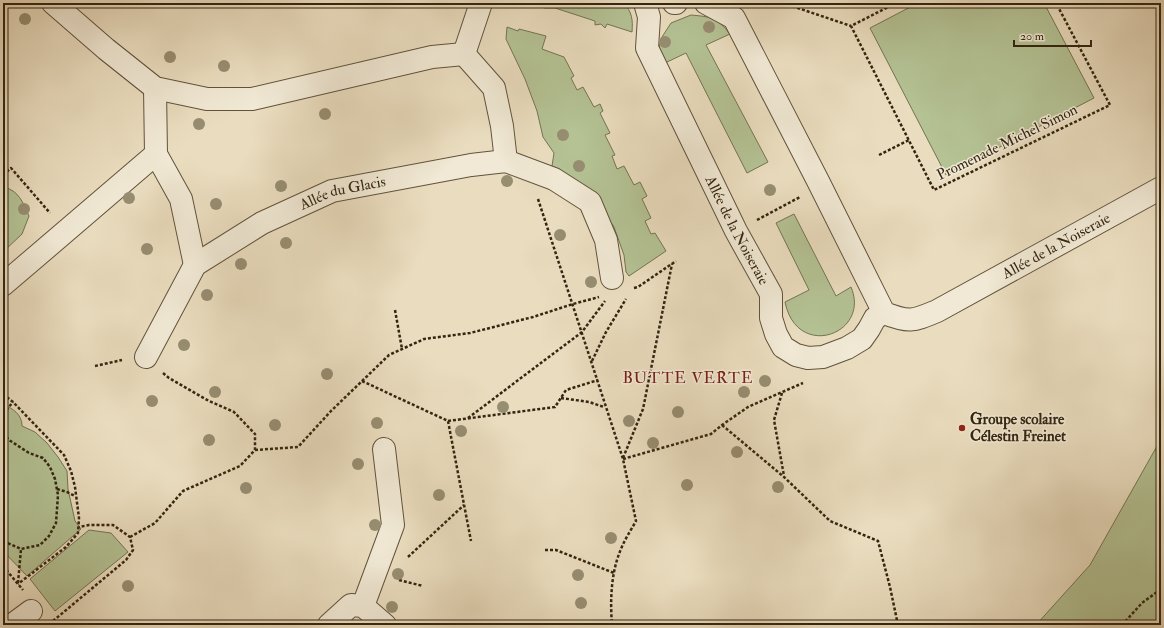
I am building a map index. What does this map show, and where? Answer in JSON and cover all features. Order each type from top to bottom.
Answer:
[{"type":"street","points":[[53,3],[106,49],[155,88],[207,99],[252,99],[432,57],[464,54]]},
{"type":"street","points":[[464,54],[481,3]]},
{"type":"street","name":"Allée de la Noiseraie","points":[[645,3],[649,17],[647,48],[736,231],[771,294],[771,318],[776,334],[783,347],[796,355],[808,358],[823,357],[847,348],[862,339],[870,329],[875,318],[884,313],[900,320],[916,320],[938,311],[1161,188]]},
{"type":"street","points":[[706,3],[734,18],[821,186],[884,313]]},
{"type":"street","points":[[464,54],[494,88],[502,126],[506,161]]},
{"type":"street","points":[[155,88],[156,154],[181,199],[195,265]]},
{"type":"street","points":[[3,285],[156,154]]},
{"type":"street","name":"Allée du Glacis","points":[[146,357],[195,265],[262,223],[332,191],[471,165],[506,161],[554,179],[590,202],[606,240],[611,287]]},
{"type":"street","points":[[363,606],[393,525],[384,449]]},
{"type":"street","points":[[329,625],[351,605],[363,606],[385,625]]},
{"type":"street","points":[[12,625],[31,611]]},
{"type":"path","points":[[783,3],[851,26],[896,3]]},
{"type":"path","name":"Promenade Michel Simon","points":[[851,26],[934,190],[1110,104],[1056,3]]},
{"type":"path","points":[[879,155],[909,140]]},
{"type":"path","points":[[3,174],[11,168],[50,214]]},
{"type":"path","points":[[529,170],[623,459],[636,521],[621,549],[614,574],[611,613],[612,625]]},
{"type":"path","points":[[736,231],[821,186]]},
{"type":"path","points":[[632,290],[676,261]]},
{"type":"path","points":[[623,459],[643,409],[672,263]]},
{"type":"path","points":[[130,537],[155,523],[183,491],[240,466],[255,450],[298,447],[330,411],[389,355],[424,339],[470,333],[533,318],[573,304],[611,287]]},
{"type":"path","points":[[468,418],[582,332],[611,287]]},
{"type":"path","points":[[592,361],[606,332],[630,295]]},
{"type":"path","points":[[395,310],[402,349]]},
{"type":"path","points":[[95,366],[125,359],[146,357],[169,378],[209,401],[234,412],[255,434],[255,450]]},
{"type":"path","points":[[362,381],[448,421],[554,407],[566,390],[598,380]]},
{"type":"path","points":[[623,459],[710,434],[748,407],[782,392],[774,420],[784,476]]},
{"type":"path","points":[[3,394],[13,402],[64,455],[71,471],[76,496],[79,527],[78,533],[66,547],[18,584],[21,549]]},
{"type":"path","points":[[561,398],[589,402],[604,407]]},
{"type":"path","points":[[3,414],[13,402]]},
{"type":"path","points":[[448,421],[471,541]]},
{"type":"path","points":[[722,425],[784,476],[830,521],[878,541],[898,625]]},
{"type":"path","points":[[3,433],[8,440],[29,453],[43,458],[50,467],[56,479],[57,489],[56,523],[49,536],[40,545],[21,549],[3,541]]},
{"type":"path","points":[[57,489],[76,496]]},
{"type":"path","points":[[375,575],[387,576],[464,505]]},
{"type":"path","points":[[51,623],[126,560],[133,550],[130,537],[113,525],[89,525],[79,527]]},
{"type":"path","points":[[545,550],[556,550],[614,574]]},
{"type":"path","points":[[1122,625],[1142,603],[1161,589]]},
{"type":"green space","points":[[529,3],[596,3],[607,6],[609,3],[624,3],[631,16],[632,32],[607,24],[605,28],[601,24],[595,25],[595,21],[555,8],[545,8]]},
{"type":"green space","points":[[918,3],[1044,3],[1094,98],[946,175],[870,28]]},
{"type":"green space","points":[[691,15],[709,17],[721,24],[730,34],[706,45],[768,162],[747,173],[686,53],[665,63],[659,47],[662,37],[671,23]]},
{"type":"green space","points":[[507,27],[518,31],[519,29],[546,36],[542,49],[564,57],[574,76],[571,78],[577,90],[583,87],[594,107],[600,104],[603,111],[600,113],[610,133],[605,135],[615,155],[612,156],[617,169],[624,166],[634,185],[640,182],[647,196],[642,199],[651,218],[645,221],[651,234],[655,233],[666,251],[629,276],[626,272],[624,255],[614,227],[595,199],[573,178],[552,166],[554,153],[543,137],[537,111],[525,79],[506,39]]},
{"type":"green space","points":[[3,187],[17,194],[29,216],[22,234],[3,252]]},
{"type":"green space","points":[[794,214],[836,296],[851,287],[854,304],[851,317],[842,328],[830,334],[816,336],[803,331],[792,320],[785,302],[809,290],[776,223]]},
{"type":"green space","points":[[3,404],[19,415],[22,426],[35,432],[47,443],[67,471],[68,489],[75,521],[81,529],[27,576],[3,551]]},
{"type":"green space","points":[[1161,439],[1161,625],[1036,625],[1090,565]]},
{"type":"green space","points":[[89,530],[111,533],[128,552],[55,611],[30,579]]},
{"type":"place","name":"Groupe scolaire Célestin Freinet","points":[[962,428]]},
{"type":"district","name":"BUTTE VERTE","points":[[688,377]]}]
